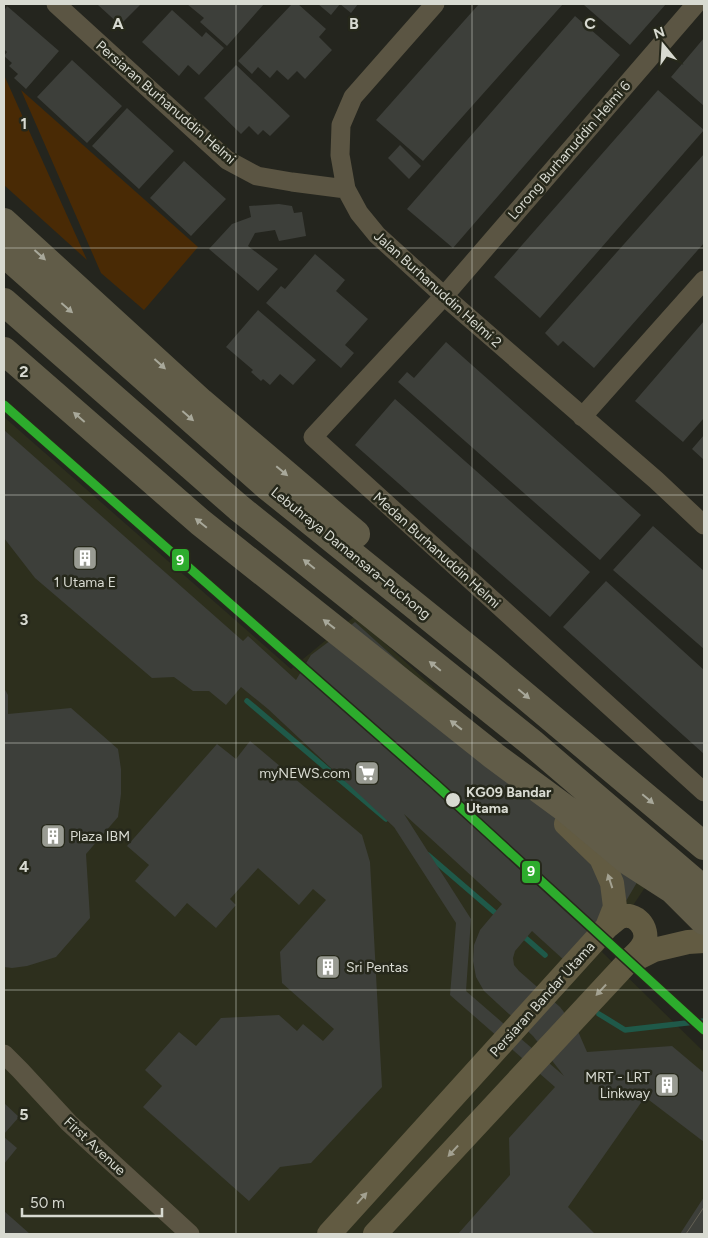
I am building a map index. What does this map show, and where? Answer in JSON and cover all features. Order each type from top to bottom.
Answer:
[{"type":"highway","points":[[4,222],[201,402],[413,583],[486,663]]},
{"type":"highway","name":"Lebuhraya Damansara–Puchong","points":[[4,253],[267,486],[486,663],[704,846]]},
{"type":"highway","points":[[4,302],[239,508],[532,743],[704,890]]},
{"type":"highway","points":[[4,351],[200,522],[494,756],[628,860],[673,890]]},
{"type":"highway","points":[[558,765],[577,795],[652,865],[673,890],[704,921]]},
{"type":"main road","name":"Persiaran Bandar Utama","points":[[329,1234],[607,928],[615,907],[612,882],[601,858],[494,756]]},
{"type":"main road","points":[[375,1234],[643,946],[646,937],[645,927],[631,917],[620,917],[607,928]]},
{"type":"main road","points":[[626,964],[654,950],[688,942],[704,941]]},
{"type":"main road","points":[[459,1091],[486,1115]]},
{"type":"street","name":"Persiaran Burhanuddin Helmi","points":[[56,4],[227,160],[257,176],[346,189]]},
{"type":"street","name":"Jalan Burhanuddin Helmi 2","points":[[434,4],[353,97],[341,125],[340,155],[346,189],[359,213],[377,235],[444,296],[656,480],[704,525]]},
{"type":"street","name":"Lorong Burhanuddin Helmi 6","points":[[444,296],[696,4]]},
{"type":"street","points":[[582,417],[704,280]]},
{"type":"street","name":"Medan Burhanuddin Helmi","points":[[444,296],[313,437],[704,792]]},
{"type":"street","name":"First Avenue","points":[[4,1054],[69,1123],[190,1234]]},
{"type":"shaded area","points":[[4,75],[87,260],[4,185]]},
{"type":"shaded area","points":[[21,90],[198,247],[144,310],[101,273]]},
{"type":"shaded area","points":[[4,417],[291,669],[355,616],[648,883],[602,952],[704,1052],[704,1234],[4,1234]]},
{"type":"building","points":[[99,4],[141,4],[120,25]]},
{"type":"building","points":[[187,4],[264,4],[227,46],[200,22],[204,18]]},
{"type":"building","points":[[292,4],[298,4],[326,29],[319,37],[332,50],[305,79],[297,71],[288,80],[277,70],[270,78],[258,67],[252,74],[238,61]]},
{"type":"building","points":[[318,4],[340,4],[331,15]]},
{"type":"building","points":[[340,4],[358,4],[351,13]]},
{"type":"building","points":[[479,4],[563,4],[423,161],[376,120]]},
{"type":"building","points":[[585,4],[666,4],[630,45]]},
{"type":"building","points":[[7,6],[59,51],[26,89],[14,78],[18,74],[9,66],[12,63],[4,56],[7,52],[4,49],[4,11]]},
{"type":"building","points":[[172,10],[202,37],[206,32],[224,48],[199,75],[188,65],[179,76],[142,42]]},
{"type":"building","points":[[575,16],[620,55],[453,248],[407,209]]},
{"type":"building","points":[[704,38],[704,106],[671,77]]},
{"type":"building","points":[[72,60],[122,106],[87,143],[37,97]]},
{"type":"building","points":[[236,65],[290,116],[270,136],[263,130],[258,135],[249,126],[241,134],[204,98]]},
{"type":"building","points":[[658,90],[704,130],[540,318],[494,277]]},
{"type":"building","points":[[127,108],[174,151],[139,189],[92,146]]},
{"type":"building","points":[[400,145],[421,166],[409,179],[388,158]]},
{"type":"building","points":[[704,154],[704,243],[594,368],[563,341],[558,346],[545,333]]},
{"type":"building","points":[[184,161],[226,199],[191,236],[150,198]]},
{"type":"building","points":[[279,204],[292,206],[294,213],[302,212],[306,236],[279,241],[275,230],[255,233],[248,246],[278,269],[258,291],[209,249],[232,224],[251,217],[249,206]]},
{"type":"building","points":[[315,254],[345,280],[336,291],[368,319],[345,345],[354,353],[341,368],[266,303],[281,286],[285,289]]},
{"type":"building","points":[[258,310],[316,360],[293,385],[280,374],[270,385],[263,379],[261,381],[251,372],[253,370],[226,347]]},
{"type":"building","points":[[704,321],[704,418],[683,442],[635,401]]},
{"type":"building","points":[[446,342],[641,515],[600,560],[398,382],[407,372],[414,378]]},
{"type":"building","points":[[395,399],[590,572],[550,617],[355,445]]},
{"type":"building","points":[[4,430],[243,641],[248,636],[296,680],[311,655],[355,622],[639,879],[610,928],[565,961],[532,931],[515,951],[514,965],[560,1007],[577,1029],[587,1052],[672,1046],[704,1073],[704,1142],[645,1097],[568,1207],[595,1234],[458,1234],[510,1175],[509,1138],[555,1087],[450,995],[456,923],[394,827],[268,709],[241,687],[226,705],[209,691],[193,691],[174,677],[152,678],[35,578],[4,538]],"holes":[[[404,814],[502,904],[480,930],[474,945],[473,961],[476,977],[484,991],[533,1036],[564,1076],[466,991],[471,919]]]},
{"type":"building","points":[[704,435],[704,460],[692,449]]},
{"type":"building","points":[[653,526],[704,571],[704,649],[613,570]]},
{"type":"building","points":[[606,581],[704,670],[704,754],[563,627]]},
{"type":"building","name":"Plaza IBM","points":[[4,688],[8,695],[8,714],[71,708],[118,749],[121,769],[121,794],[118,817],[86,854],[90,918],[56,957],[27,966],[12,968],[4,967]]},
{"type":"building","name":"Sri Pentas","points":[[250,741],[362,835],[370,862],[382,1087],[311,1163],[280,1167],[249,1201],[143,1107],[162,1086],[145,1070],[179,1032],[196,1046],[221,1018],[279,1015],[297,1031],[303,1024],[323,1041],[334,1029],[282,983],[280,952],[326,900],[313,889],[299,905],[258,868],[230,899],[236,905],[216,928],[187,903],[175,917],[135,881],[149,865],[127,846],[217,744],[236,759]]},
{"type":"building","points":[[4,1103],[19,1117],[4,1134]]},
{"type":"building","points":[[4,1137],[17,1148],[4,1164]]},
{"type":"building","points":[[704,1197],[704,1234],[680,1234]]},
{"type":"building","points":[[4,1211],[30,1234],[4,1234]]},
{"type":"waterway","points":[[247,701],[386,819]]},
{"type":"waterway","points":[[428,855],[500,917]]},
{"type":"waterway","points":[[521,934],[545,955]]},
{"type":"waterway","points":[[599,1014],[625,1030],[704,1021]]},
{"type":"tram line","points":[[686,1234],[704,1207]]},
{"type":"transit line","name":"9","points":[[4,405],[435,784],[704,1030]]},
{"type":"place","name":"1 Utama E","points":[[85,558]]},
{"type":"place","name":"myNEWS.com","points":[[367,773]]},
{"type":"place","name":"KG09 Bandar Utama","points":[[453,800]]},
{"type":"place","name":"Plaza IBM","points":[[53,836]]},
{"type":"place","name":"Sri Pentas","points":[[328,967]]},
{"type":"place","name":"MRT - LRT Linkway","points":[[667,1085]]}]
